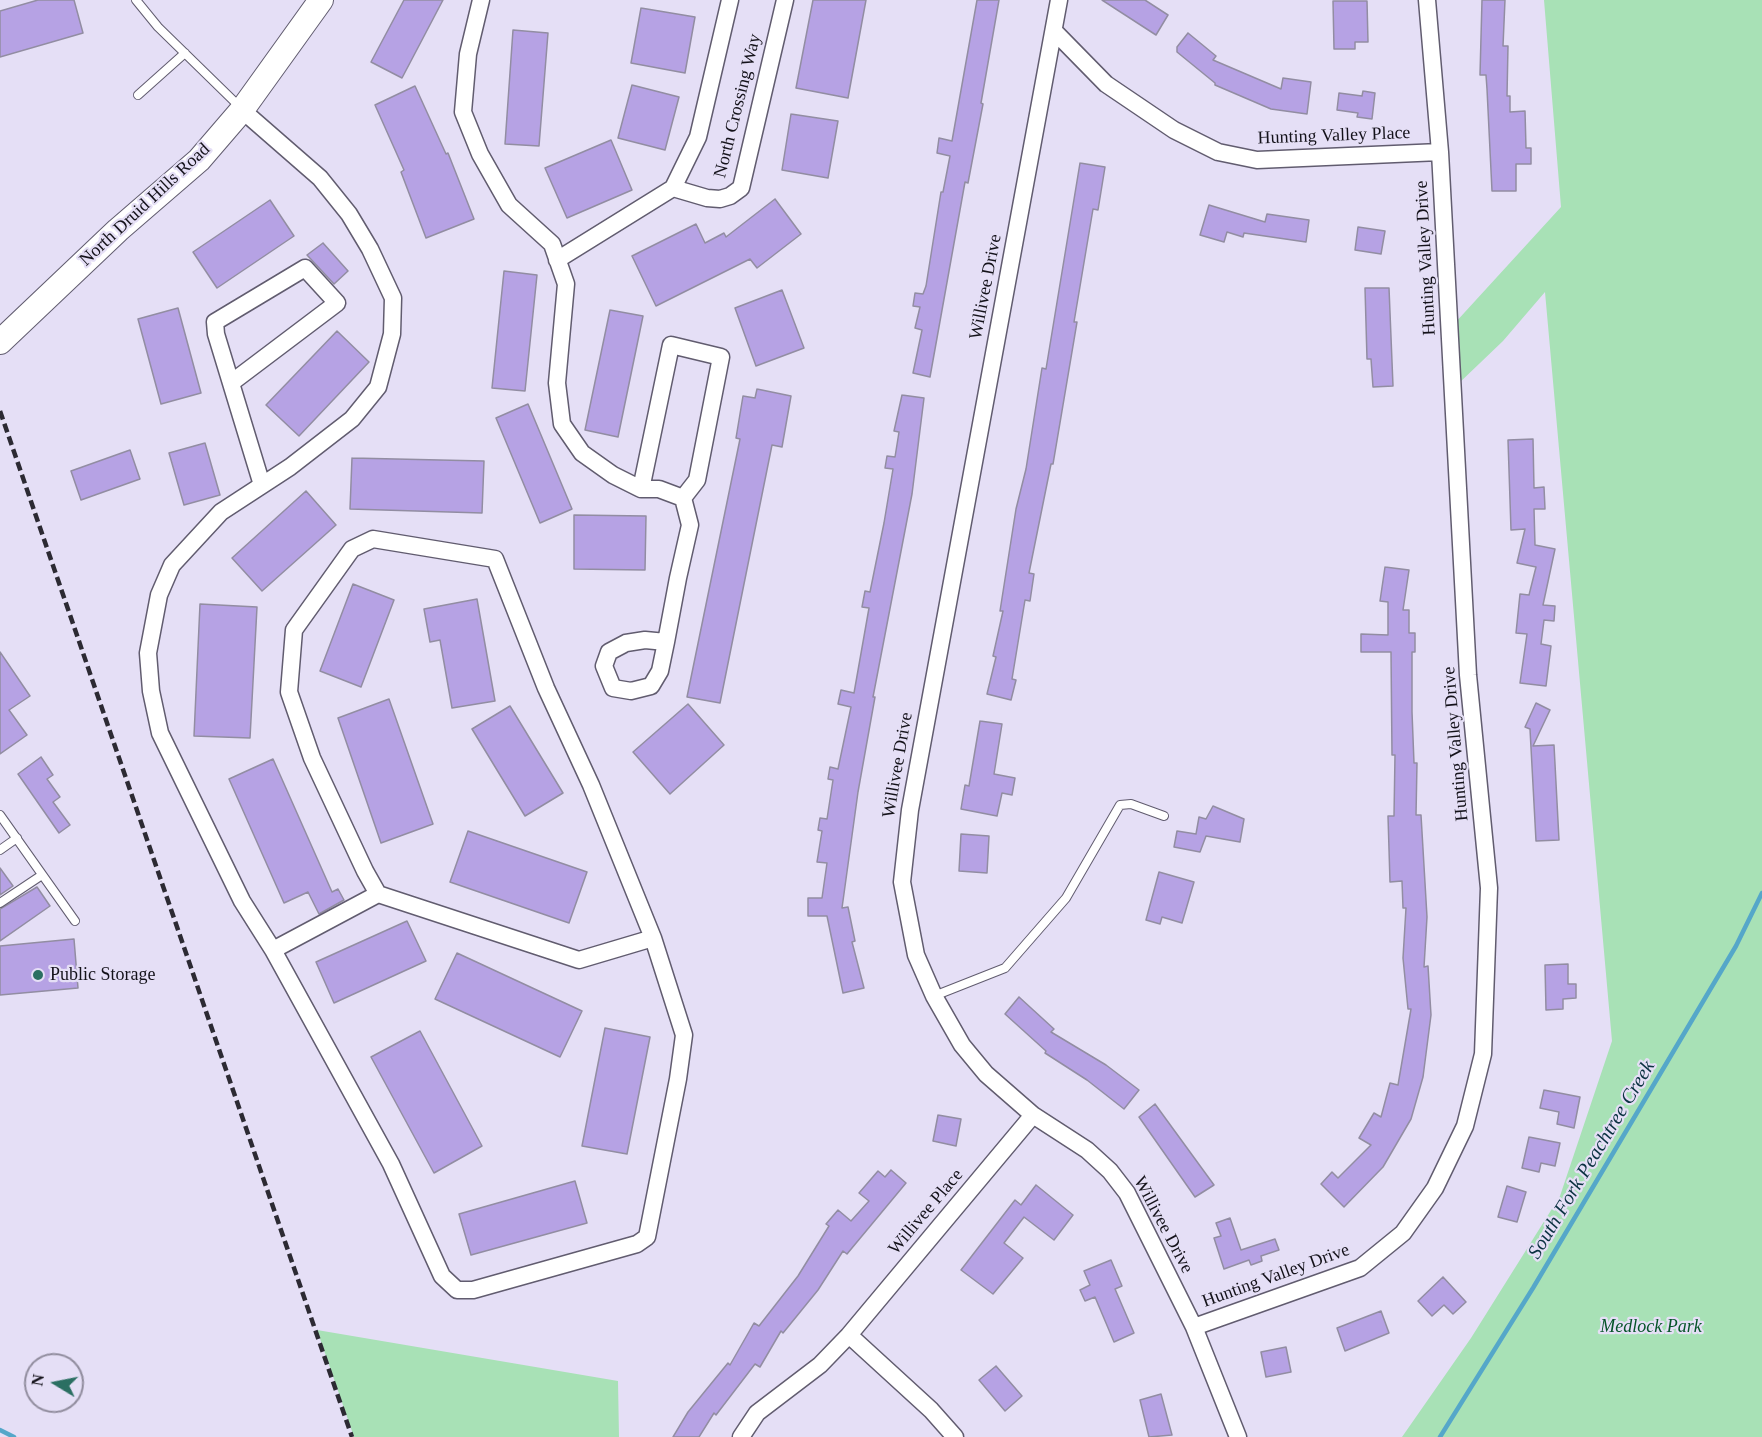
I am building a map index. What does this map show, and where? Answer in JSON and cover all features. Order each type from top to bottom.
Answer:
[{"type":"main road","name":"North Druid Hills Road","points":[[0,342],[118,230],[199,160],[242,110],[321,0]]},
{"type":"street","points":[[481,0],[468,54],[463,112],[480,154],[509,205],[552,244],[566,284],[557,383],[562,424],[582,453],[613,475],[641,489],[659,489],[683,498]]},
{"type":"street","name":"North Crossing Way","points":[[730,0],[698,137],[673,188],[707,198],[720,199],[730,196],[741,188],[784,0]]},
{"type":"street","name":"Willivee Drive","points":[[1059,0],[963,518],[906,841],[902,882],[907,919],[916,955],[934,996],[968,1052],[986,1074],[1033,1115],[1087,1150],[1127,1193],[1194,1327],[1238,1437]]},
{"type":"street","name":"Hunting Valley Drive","points":[[1194,1327],[1360,1268],[1402,1233],[1436,1188],[1465,1126],[1484,1054],[1489,888],[1468,675],[1440,152],[1427,0]]},
{"type":"street","name":"Hunting Valley Place","points":[[1054,32],[1106,84],[1174,130],[1218,152],[1257,160],[1440,152]]},
{"type":"street","points":[[242,110],[320,178],[349,214],[370,249],[393,298],[392,334],[378,387],[352,419],[290,467],[221,512],[172,565],[159,596],[148,653],[151,691],[160,733],[242,901],[273,950],[391,1164],[442,1276],[457,1290],[473,1290],[637,1244],[647,1237],[678,1079],[684,1035],[653,938],[591,785],[546,688],[495,559],[373,539],[352,549],[294,630],[289,692],[312,758],[378,894],[579,960],[653,938]]},
{"type":"street","points":[[557,260],[673,188]]},
{"type":"street","points":[[231,383],[337,303],[305,268],[215,322],[231,383],[261,485]]},
{"type":"street","points":[[641,489],[671,345],[721,357],[697,480],[683,498]]},
{"type":"street","points":[[666,642],[690,525],[683,498]]},
{"type":"street","points":[[273,950],[378,894]]},
{"type":"street","name":"Willivee Place","points":[[741,1437],[757,1413],[820,1365],[849,1335],[1033,1115]]},
{"type":"street","points":[[849,1335],[931,1410],[955,1437]]},
{"type":"lane","points":[[136,0],[158,27],[242,110]]},
{"type":"lane","points":[[138,95],[185,54]]},
{"type":"lane","points":[[934,996],[1005,968],[1066,898],[1120,805],[1131,804],[1164,816]]},
{"type":"lane","points":[[0,815],[75,921]]},
{"type":"lane","points":[[0,850],[17,838]]},
{"type":"lane","points":[[0,903],[42,875]]},
{"type":"green space","name":"Medlock Park","points":[[1544,0],[1762,0],[1762,1437],[1402,1437],[1471,1338],[1560,1196],[1612,1041],[1545,292],[1503,341],[1457,385],[1454,324],[1561,207]]},
{"type":"green space","points":[[317,1330],[618,1381],[619,1437],[354,1437]]},
{"type":"building","points":[[38,0],[74,0],[83,33],[0,57],[0,11]]},
{"type":"building","points":[[404,0],[443,0],[402,78],[371,62]]},
{"type":"building","points":[[813,0],[866,0],[848,98],[796,88]]},
{"type":"building","points":[[977,0],[999,0],[981,103],[983,104],[968,183],[965,182],[930,377],[913,373],[922,330],[915,328],[920,307],[913,306],[915,293],[923,294],[926,286],[941,192],[943,192],[950,156],[937,153],[939,138],[952,141]]},
{"type":"building","points":[[1102,0],[1145,0],[1168,15],[1156,35]]},
{"type":"building","points":[[1482,0],[1505,0],[1503,46],[1508,46],[1507,96],[1510,96],[1510,112],[1525,111],[1526,148],[1531,148],[1531,164],[1516,164],[1516,191],[1492,191],[1486,75],[1480,75]]},
{"type":"building","points":[[1333,1],[1367,1],[1368,42],[1355,42],[1355,49],[1334,49]]},
{"type":"building","points":[[641,8],[695,17],[685,73],[631,63]]},
{"type":"building","points":[[513,30],[548,33],[539,146],[505,144]]},
{"type":"building","points":[[1188,33],[1216,56],[1213,60],[1281,89],[1283,78],[1311,82],[1307,114],[1271,109],[1215,85],[1177,52],[1177,47]]},
{"type":"building","points":[[632,85],[679,97],[665,150],[618,138]]},
{"type":"building","points":[[415,86],[446,154],[448,153],[474,219],[426,238],[401,172],[404,170],[375,105]]},
{"type":"building","points":[[1363,91],[1375,93],[1372,119],[1357,117],[1358,113],[1337,110],[1339,93],[1362,96]]},
{"type":"building","points":[[791,114],[838,121],[828,178],[782,170]]},
{"type":"building","points":[[611,140],[632,190],[567,218],[545,168]]},
{"type":"building","points":[[1080,163],[1105,167],[1098,210],[1093,209],[1053,464],[1051,464],[1029,573],[1034,574],[1030,601],[1025,600],[1012,679],[1016,680],[1011,700],[987,694],[996,657],[993,656],[1003,611],[1000,611],[1016,509],[1026,469],[1042,368],[1046,369]]},
{"type":"building","points":[[775,199],[801,234],[757,268],[750,259],[656,306],[632,256],[696,224],[705,243],[724,233],[726,237]]},
{"type":"building","points":[[270,200],[294,236],[217,288],[193,252]]},
{"type":"building","points":[[1209,205],[1265,222],[1267,214],[1309,220],[1306,242],[1244,233],[1243,237],[1227,232],[1224,242],[1200,235]]},
{"type":"building","points":[[1358,227],[1385,231],[1381,254],[1355,250]]},
{"type":"building","points":[[323,243],[348,271],[334,284],[307,255]]},
{"type":"building","points":[[504,271],[537,275],[525,391],[492,388]]},
{"type":"building","points":[[1365,288],[1389,288],[1393,386],[1373,387],[1371,359],[1367,359]]},
{"type":"building","points":[[782,290],[804,348],[756,366],[735,308]]},
{"type":"building","points":[[178,308],[201,393],[161,404],[138,319]]},
{"type":"building","points":[[610,310],[643,316],[618,437],[585,430]]},
{"type":"building","points":[[337,331],[369,362],[299,436],[266,405]]},
{"type":"building","points":[[757,389],[791,396],[782,447],[772,445],[720,703],[687,697],[740,439],[736,438],[743,396],[755,398]]},
{"type":"building","points":[[902,395],[924,398],[912,494],[873,697],[875,697],[858,792],[842,908],[848,907],[855,941],[852,942],[864,988],[843,993],[827,916],[808,916],[808,898],[822,898],[827,863],[817,862],[822,831],[818,830],[820,818],[827,819],[833,780],[828,779],[830,767],[838,769],[851,707],[838,704],[841,690],[854,693],[869,608],[862,607],[865,591],[870,592],[884,523],[893,469],[885,468],[887,456],[895,457],[899,432],[894,431]]},
{"type":"building","points":[[528,404],[572,509],[540,523],[496,418]]},
{"type":"building","points":[[1533,439],[1534,488],[1544,487],[1545,509],[1534,509],[1535,545],[1555,549],[1543,605],[1555,606],[1554,621],[1544,620],[1541,644],[1551,646],[1546,686],[1520,683],[1527,634],[1516,633],[1520,594],[1529,595],[1536,567],[1517,563],[1525,529],[1511,530],[1508,440]]},
{"type":"building","points":[[205,443],[220,495],[184,505],[169,453]]},
{"type":"building","points":[[130,450],[140,479],[81,500],[71,471]]},
{"type":"building","points":[[352,458],[484,461],[482,513],[350,509]]},
{"type":"building","points":[[306,491],[336,525],[262,591],[232,558]]},
{"type":"building","points":[[574,515],[646,516],[645,570],[574,569]]},
{"type":"building","points":[[1385,567],[1409,570],[1403,610],[1409,610],[1409,633],[1415,633],[1415,652],[1412,652],[1412,712],[1414,763],[1417,763],[1416,815],[1421,815],[1427,917],[1424,967],[1428,966],[1431,1015],[1423,1077],[1411,1119],[1383,1167],[1344,1207],[1321,1184],[1332,1172],[1338,1178],[1371,1145],[1359,1138],[1374,1113],[1381,1117],[1390,1083],[1398,1085],[1411,1009],[1408,1009],[1403,958],[1406,908],[1403,908],[1402,881],[1390,882],[1388,816],[1394,816],[1395,755],[1392,755],[1391,652],[1361,652],[1361,634],[1388,635],[1388,602],[1380,601]]},
{"type":"building","points":[[353,584],[394,600],[361,687],[320,671]]},
{"type":"building","points":[[477,599],[495,701],[452,708],[440,640],[430,642],[424,609]]},
{"type":"building","points":[[200,604],[257,607],[250,738],[194,736]]},
{"type":"building","points":[[0,652],[30,696],[9,710],[27,735],[0,754]]},
{"type":"building","points":[[389,699],[433,824],[381,843],[338,718]]},
{"type":"building","points":[[1536,703],[1550,710],[1533,746],[1554,745],[1559,840],[1536,841],[1530,729],[1525,727]]},
{"type":"building","points":[[688,704],[724,745],[670,794],[633,752]]},
{"type":"building","points":[[510,706],[563,793],[525,816],[472,729]]},
{"type":"building","points":[[980,721],[1002,724],[994,774],[1015,778],[1012,795],[1002,793],[997,816],[961,809],[965,785],[969,786]]},
{"type":"building","points":[[41,757],[53,775],[47,779],[60,797],[53,802],[70,825],[59,833],[18,774]]},
{"type":"building","points":[[273,759],[332,892],[338,889],[344,900],[319,914],[308,892],[284,903],[229,779]]},
{"type":"building","points":[[1213,806],[1244,819],[1240,842],[1206,836],[1200,852],[1174,847],[1177,831],[1196,834],[1199,817],[1206,819]]},
{"type":"building","points":[[468,831],[587,872],[569,923],[450,882]]},
{"type":"building","points":[[961,834],[989,836],[987,873],[959,871]]},
{"type":"building","points":[[0,868],[13,886],[0,895]]},
{"type":"building","points":[[1159,872],[1194,882],[1182,923],[1162,917],[1160,924],[1146,920]]},
{"type":"building","name":"Public Storage","points":[[37,887],[50,906],[0,941],[0,909]]},
{"type":"building","points":[[407,921],[426,961],[334,1003],[316,962]]},
{"type":"building","name":"Public Storage","points":[[74,939],[78,988],[0,995],[0,946]]},
{"type":"building","points":[[457,953],[582,1011],[560,1057],[435,999]]},
{"type":"building","points":[[1568,964],[1568,984],[1576,984],[1576,998],[1563,999],[1563,1009],[1546,1010],[1545,965]]},
{"type":"building","points":[[1019,997],[1054,1029],[1051,1032],[1106,1065],[1139,1090],[1124,1109],[1087,1080],[1045,1053],[1046,1051],[1005,1014]]},
{"type":"building","points":[[605,1028],[650,1037],[627,1154],[582,1146]]},
{"type":"building","points":[[420,1031],[482,1146],[434,1173],[371,1057]]},
{"type":"building","points":[[1544,1090],[1580,1097],[1574,1128],[1557,1124],[1559,1112],[1540,1108]]},
{"type":"building","points":[[1155,1104],[1214,1185],[1195,1197],[1139,1117]]},
{"type":"building","points":[[938,1115],[961,1119],[956,1146],[933,1141]]},
{"type":"building","points":[[1529,1137],[1560,1143],[1555,1166],[1541,1163],[1539,1172],[1522,1168]]},
{"type":"building","points":[[891,1170],[906,1183],[847,1254],[843,1251],[818,1290],[783,1333],[781,1331],[760,1367],[755,1364],[716,1415],[714,1413],[699,1437],[673,1437],[688,1412],[728,1363],[730,1365],[754,1323],[759,1326],[798,1276],[829,1226],[826,1224],[838,1210],[851,1221],[869,1201],[859,1193],[878,1171],[885,1177]]},
{"type":"building","points":[[575,1181],[587,1223],[471,1255],[459,1214]]},
{"type":"building","points":[[1036,1185],[1073,1215],[1054,1240],[1024,1217],[1004,1243],[1023,1258],[993,1294],[961,1270],[1015,1200],[1021,1205]]},
{"type":"building","points":[[1507,1186],[1526,1192],[1517,1222],[1498,1217]]},
{"type":"building","points":[[1230,1218],[1241,1250],[1275,1239],[1279,1250],[1261,1256],[1262,1261],[1251,1265],[1249,1260],[1224,1269],[1214,1238],[1221,1236],[1216,1223]]},
{"type":"building","points":[[1111,1260],[1122,1286],[1115,1289],[1134,1333],[1114,1342],[1095,1297],[1085,1301],[1080,1290],[1090,1285],[1084,1271]]},
{"type":"building","points":[[1443,1277],[1466,1302],[1453,1314],[1444,1305],[1432,1316],[1418,1301]]},
{"type":"building","points":[[1381,1311],[1389,1333],[1345,1351],[1337,1328]]},
{"type":"building","points":[[1286,1347],[1291,1372],[1266,1377],[1261,1352]]},
{"type":"building","points":[[996,1366],[1022,1396],[1005,1411],[979,1380]]},
{"type":"building","points":[[1161,1394],[1172,1435],[1149,1437],[1140,1400]]},
{"type":"waterway","name":"South Fork Peachtree Creek","points":[[1440,1437],[1533,1288],[1736,946],[1762,893]]},
{"type":"waterway","points":[[0,1430],[14,1437]]},
{"type":"railway","points":[[0,411],[352,1437]]},
{"type":"place","name":"Public Storage","points":[[38,975]]}]
